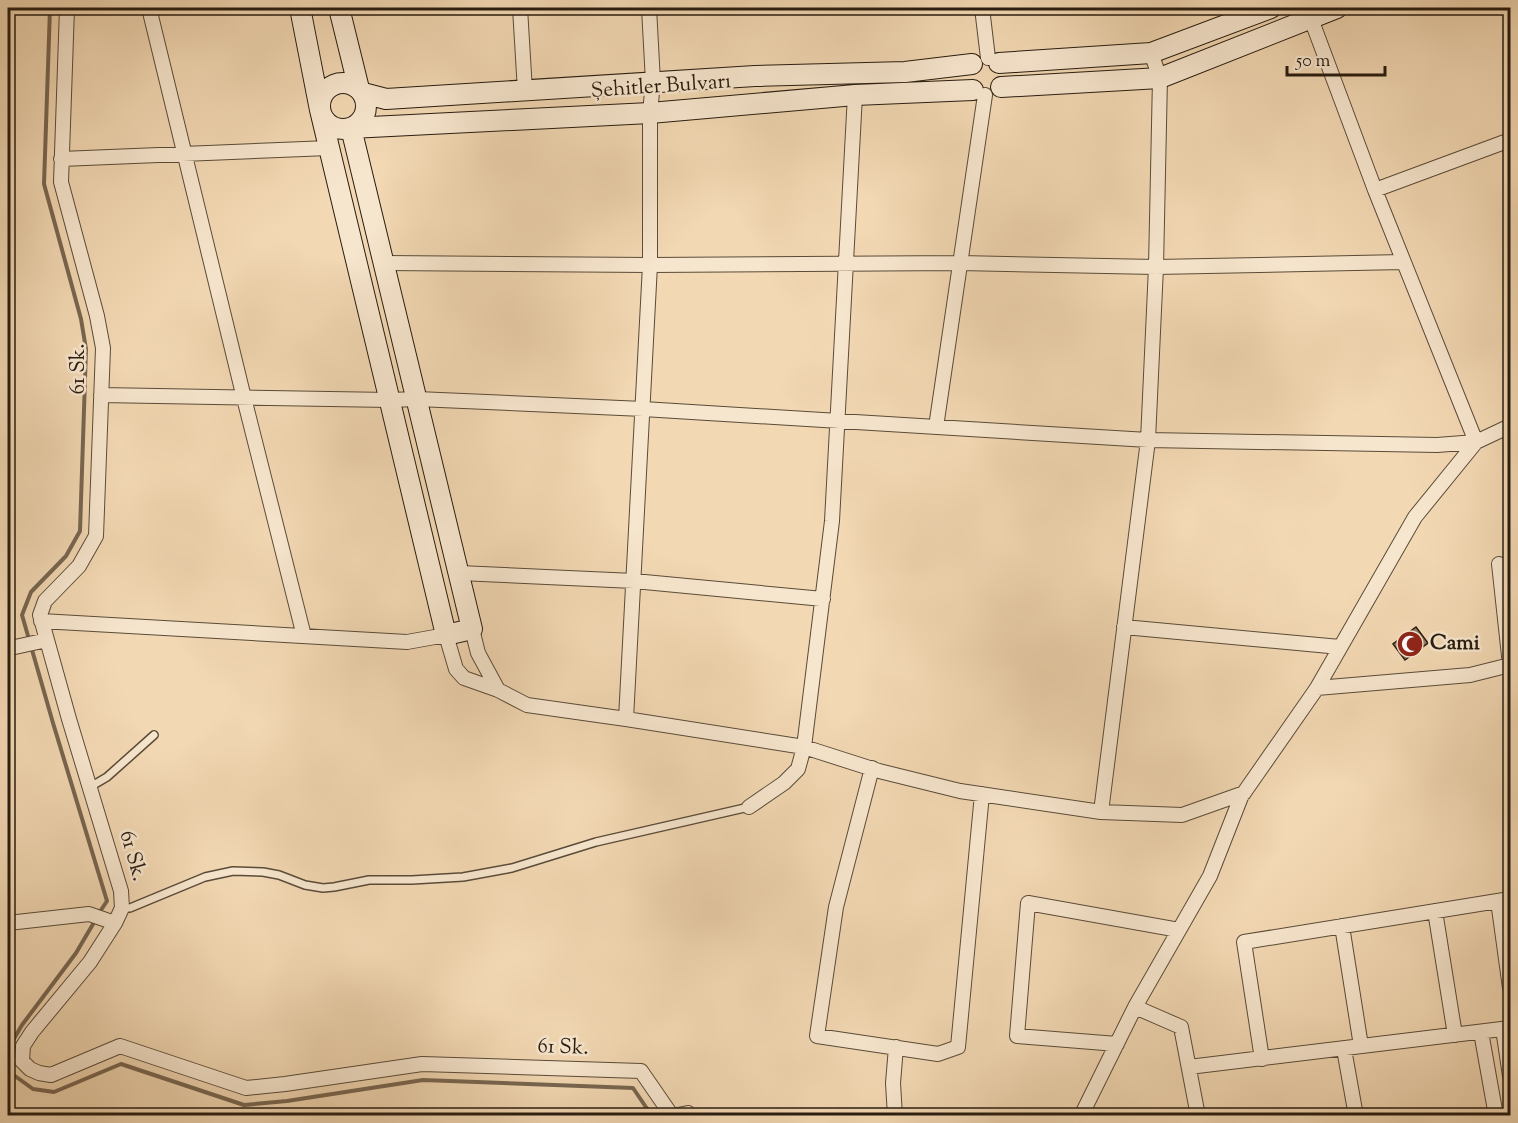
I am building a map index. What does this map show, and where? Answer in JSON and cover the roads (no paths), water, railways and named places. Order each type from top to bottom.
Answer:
[{"type":"main road","points":[[300,8],[320,110],[446,634],[472,629],[351,128],[360,123],[367,109],[339,8]]},
{"type":"main road","name":"Şehitler Bulvarı","points":[[1271,8],[1151,53],[986,62],[905,72],[755,76],[386,99],[361,91],[352,84],[344,82],[329,88],[321,101],[320,110],[328,124],[343,130],[650,113],[855,95],[987,91],[1160,78],[1309,13],[1337,8]]},
{"type":"main road","points":[[986,62],[1004,74],[987,91],[970,86],[967,75],[986,62]]},
{"type":"street","name":"61 Sk.","points":[[67,8],[61,182],[97,316],[103,348],[96,536],[79,566],[45,601],[40,615],[41,621],[36,643],[90,787],[121,891],[122,908],[90,962],[32,1032],[23,1046],[22,1061],[30,1069],[51,1075],[120,1046],[246,1088],[422,1064],[641,1071],[672,1116]]},
{"type":"street","points":[[149,8],[304,636]]},
{"type":"street","points":[[520,8],[525,90]]},
{"type":"street","points":[[626,718],[650,265],[650,113],[653,82],[649,8]]},
{"type":"street","points":[[982,8],[986,62]]},
{"type":"street","points":[[1309,13],[1403,262],[1476,442]]},
{"type":"street","points":[[1101,812],[1148,440],[1156,267],[1160,78],[1151,53]]},
{"type":"street","points":[[936,427],[987,91]]},
{"type":"street","points":[[748,807],[784,783],[798,770],[804,747],[832,520],[855,95]]},
{"type":"street","points":[[1375,190],[1510,140]]},
{"type":"street","points":[[61,159],[329,148]]},
{"type":"street","points":[[384,263],[650,265],[960,263],[1156,267],[1403,262]]},
{"type":"street","points":[[101,395],[417,399],[643,409],[1148,440],[1437,445],[1476,442],[1510,426]]},
{"type":"street","points":[[1082,1116],[1135,1007],[1210,876],[1241,797],[1317,688],[1415,517],[1476,442]]},
{"type":"street","points":[[1317,688],[1470,675],[1510,665],[1498,564]]},
{"type":"street","points":[[459,573],[634,581],[823,599]]},
{"type":"street","points":[[41,621],[407,642],[446,634],[456,669],[464,678],[498,690],[527,705],[626,718],[804,747],[879,771],[960,791],[1101,812],[1182,815],[1244,792]]},
{"type":"street","points":[[1124,627],[1340,647]]},
{"type":"street","points":[[472,629],[478,653],[498,690]]},
{"type":"street","points":[[8,645],[15,647],[36,643]]},
{"type":"street","points":[[872,768],[836,907],[817,1036],[938,1054],[958,1047],[982,794]]},
{"type":"street","points":[[1262,1059],[1244,942],[1504,900],[1510,988]]},
{"type":"street","points":[[1117,1044],[1017,1036],[1028,903],[1179,930]]},
{"type":"street","points":[[1435,911],[1455,1035]]},
{"type":"street","points":[[8,923],[89,914],[112,922]]},
{"type":"street","points":[[1342,926],[1361,1046]]},
{"type":"street","points":[[1135,1007],[1181,1027],[1198,1116]]},
{"type":"street","points":[[1189,1067],[1507,1029],[1510,1076]]},
{"type":"street","points":[[1481,1032],[1496,1116]]},
{"type":"street","points":[[895,1116],[893,1083],[896,1047]]},
{"type":"street","points":[[1344,1049],[1356,1116]]},
{"type":"street","points":[[672,1116],[688,1113],[690,1116]]},
{"type":"lane","points":[[90,787],[108,777],[154,735]]},
{"type":"lane","points":[[122,908],[126,909],[206,877],[233,872],[279,874],[305,885],[323,888],[369,880],[463,877],[512,867],[596,842],[748,807]]},
{"type":"waterway","points":[[50,8],[44,184],[81,319],[86,349],[80,531],[66,556],[31,592],[22,615],[107,901],[99,913]]},
{"type":"waterway","points":[[8,1049],[22,1025],[76,953],[96,919]]},
{"type":"waterway","points":[[8,1071],[33,1089],[54,1092],[121,1064],[244,1105],[287,1101],[423,1080],[633,1088],[652,1116]]},
{"type":"place","name":"Cami","points":[[1410,644]]}]
